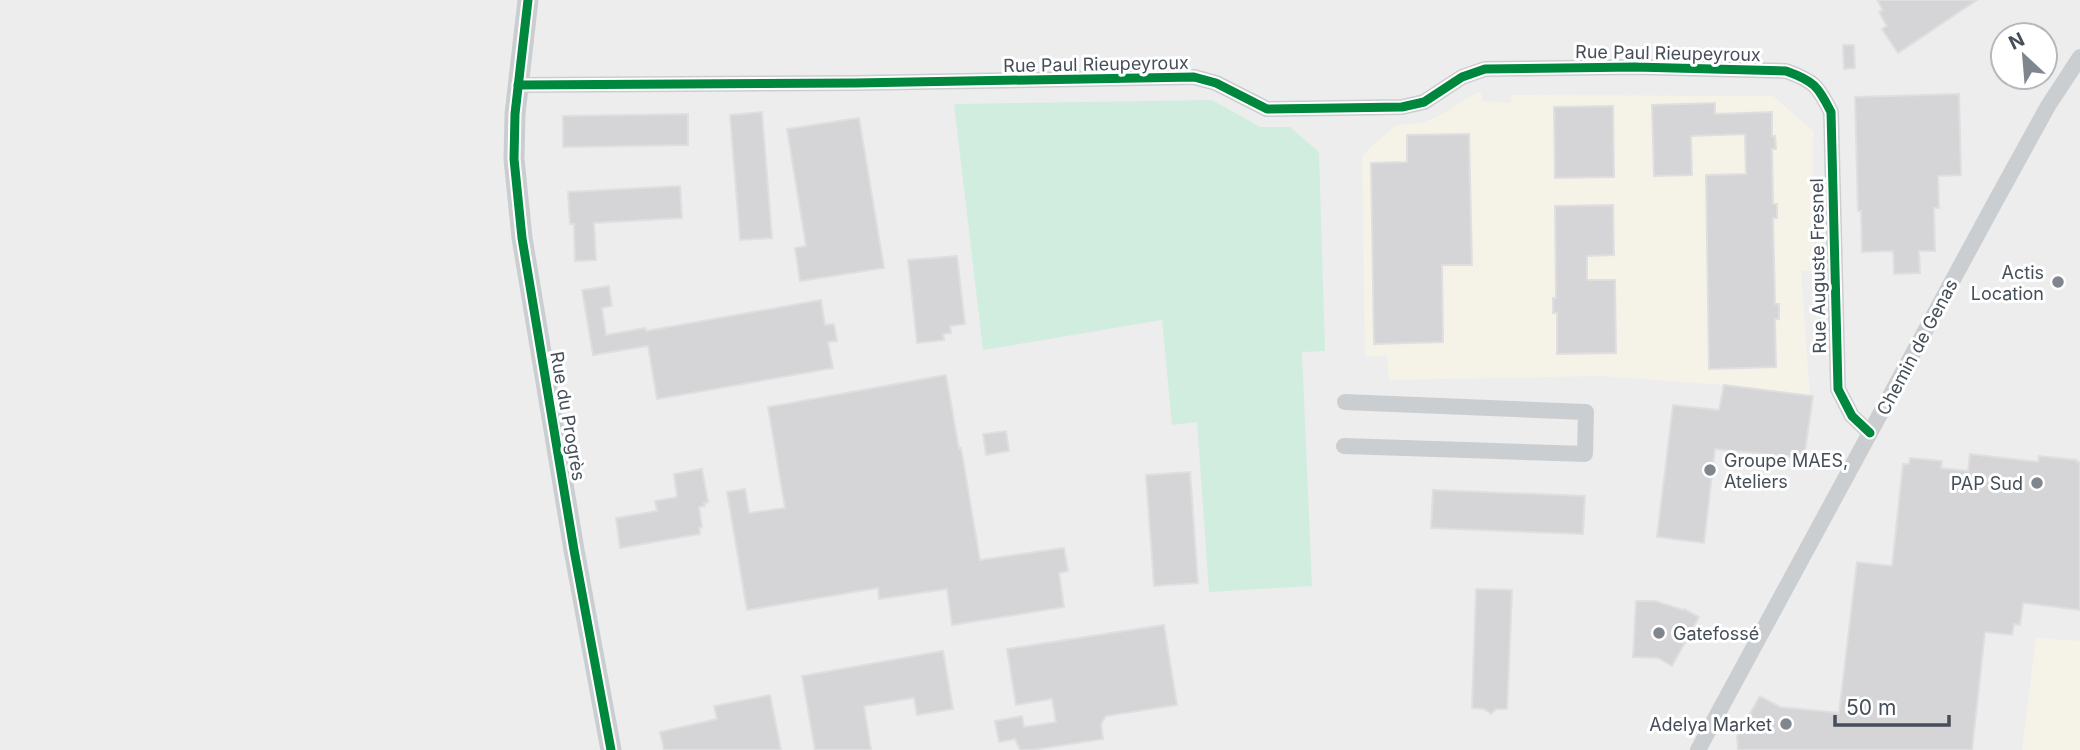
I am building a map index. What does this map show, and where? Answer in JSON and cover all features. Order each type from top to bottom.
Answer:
[{"type":"street","name":"Rue du Progrès","points":[[528,0],[513,159],[522,238],[574,550],[611,750]]},
{"type":"street","name":"Chemin de Genas","points":[[1698,750],[2048,106],[2080,57]]},
{"type":"street","name":"Rue Paul Rieupeyroux","points":[[518,85],[1194,77],[1216,83],[1267,109],[1280,109],[1402,107],[1424,102],[1462,77],[1485,69],[1635,67],[1786,71],[1807,78],[1820,91]]},
{"type":"street","name":"Rue Auguste Fresnel","points":[[1820,91],[1831,112],[1838,389],[1852,416],[1870,432]]},
{"type":"street","points":[[1344,446],[1585,454],[1586,412],[1345,402]]},
{"type":"shaded area","points":[[1481,91],[1482,101],[1511,103],[1512,95],[1773,96],[1813,131],[1814,271],[1801,271],[1810,396],[1724,385],[1601,376],[1389,380],[1387,356],[1365,356],[1362,155],[1396,125],[1432,119]]},
{"type":"shaded area","points":[[2036,638],[2080,641],[2080,750],[2022,750]]},
{"type":"green space","points":[[1212,100],[1260,127],[1290,127],[1319,152],[1325,351],[1302,352],[1312,586],[1209,592],[1197,422],[1172,425],[1162,320],[983,350],[954,104]]},
{"type":"building","points":[[1877,0],[1977,0],[1898,53],[1882,29],[1887,26],[1879,12],[1883,10]]},
{"type":"building","points":[[1843,45],[1854,45],[1855,68],[1844,69]]},
{"type":"building","points":[[1959,94],[1961,175],[1938,176],[1939,208],[1934,208],[1935,251],[1919,251],[1920,273],[1894,274],[1893,251],[1862,252],[1861,211],[1858,211],[1855,97]]},
{"type":"building","points":[[1715,103],[1715,114],[1772,112],[1772,136],[1775,136],[1776,149],[1772,149],[1773,204],[1777,204],[1777,218],[1773,218],[1775,304],[1779,304],[1779,319],[1775,319],[1776,367],[1709,369],[1706,175],[1746,174],[1745,134],[1691,136],[1692,175],[1654,176],[1652,105]]},
{"type":"building","points":[[1613,106],[1614,177],[1555,178],[1554,107]]},
{"type":"building","points":[[762,112],[772,238],[740,240],[730,115]]},
{"type":"building","points":[[688,114],[688,145],[563,147],[563,116]]},
{"type":"building","points":[[859,118],[884,268],[800,281],[795,248],[806,246],[787,129]]},
{"type":"building","points":[[1469,134],[1472,265],[1442,265],[1443,342],[1374,344],[1371,163],[1407,162],[1407,135]]},
{"type":"building","points":[[680,186],[682,218],[594,223],[596,260],[575,261],[574,224],[570,224],[568,192]]},
{"type":"building","points":[[1613,205],[1614,255],[1587,256],[1587,280],[1615,280],[1616,353],[1557,354],[1557,313],[1553,313],[1553,298],[1556,298],[1555,206]]},
{"type":"building","points":[[957,256],[965,324],[950,326],[951,333],[943,334],[944,340],[917,343],[908,260]]},
{"type":"building","points":[[609,286],[612,306],[602,308],[606,335],[645,328],[646,331],[821,300],[825,325],[834,324],[837,341],[828,342],[833,368],[657,399],[648,346],[593,355],[582,290]]},
{"type":"building","points":[[946,375],[980,560],[1064,548],[1068,571],[1059,573],[1064,607],[952,625],[947,589],[879,599],[878,588],[747,610],[727,492],[745,489],[749,513],[785,508],[768,407]]},
{"type":"building","points":[[1724,385],[1813,396],[1804,458],[1715,449],[1704,543],[1657,537],[1673,405],[1719,410]]},
{"type":"building","points":[[1006,431],[1009,451],[986,455],[983,434]]},
{"type":"building","points":[[1970,454],[2038,462],[2039,456],[2080,462],[2080,610],[2023,603],[2020,625],[2014,624],[2012,635],[1985,632],[1972,750],[1738,750],[1737,736],[1760,696],[1780,707],[1839,713],[1857,562],[1892,566],[1903,464],[1909,464],[1910,458],[1942,461],[1941,468],[1968,471]]},
{"type":"building","points":[[702,469],[708,502],[699,507],[702,527],[699,528],[700,534],[620,548],[616,518],[657,511],[655,501],[677,497],[674,474]]},
{"type":"building","points":[[1190,472],[1198,583],[1154,586],[1146,475]]},
{"type":"building","points":[[1433,490],[1585,496],[1583,534],[1431,528]]},
{"type":"building","points":[[1476,589],[1512,590],[1507,709],[1496,709],[1491,714],[1484,709],[1472,708]]},
{"type":"building","points":[[1636,601],[1655,601],[1684,609],[1699,617],[1672,666],[1658,658],[1633,657]]},
{"type":"building","points":[[1164,625],[1177,705],[1106,716],[1101,724],[1103,739],[1032,750],[1020,750],[1015,739],[999,742],[995,721],[1022,716],[1024,727],[1056,722],[1052,699],[1016,705],[1007,649]]},
{"type":"building","points":[[943,651],[953,709],[917,715],[914,698],[864,706],[871,750],[815,750],[802,676]]},
{"type":"building","points":[[770,695],[781,750],[664,750],[660,732],[717,719],[714,706]]},
{"type":"cycle path","points":[[528,0],[515,114],[514,159],[522,238],[574,550],[611,750]]},
{"type":"cycle path","points":[[518,85],[1194,77],[1216,83],[1267,109],[1402,107],[1424,102],[1462,77],[1485,69],[1635,67],[1786,71],[1814,86],[1831,112],[1838,389],[1852,416],[1870,433]]},
{"type":"place","name":"Actis Location","points":[[2058,282]]},
{"type":"place","name":"Groupe MAES, Ateliers","points":[[1710,470]]},
{"type":"place","name":"PAP Sud","points":[[2037,483]]},
{"type":"place","name":"Gatefossé","points":[[1659,633]]},
{"type":"place","name":"Adelya Market","points":[[1786,724]]}]
